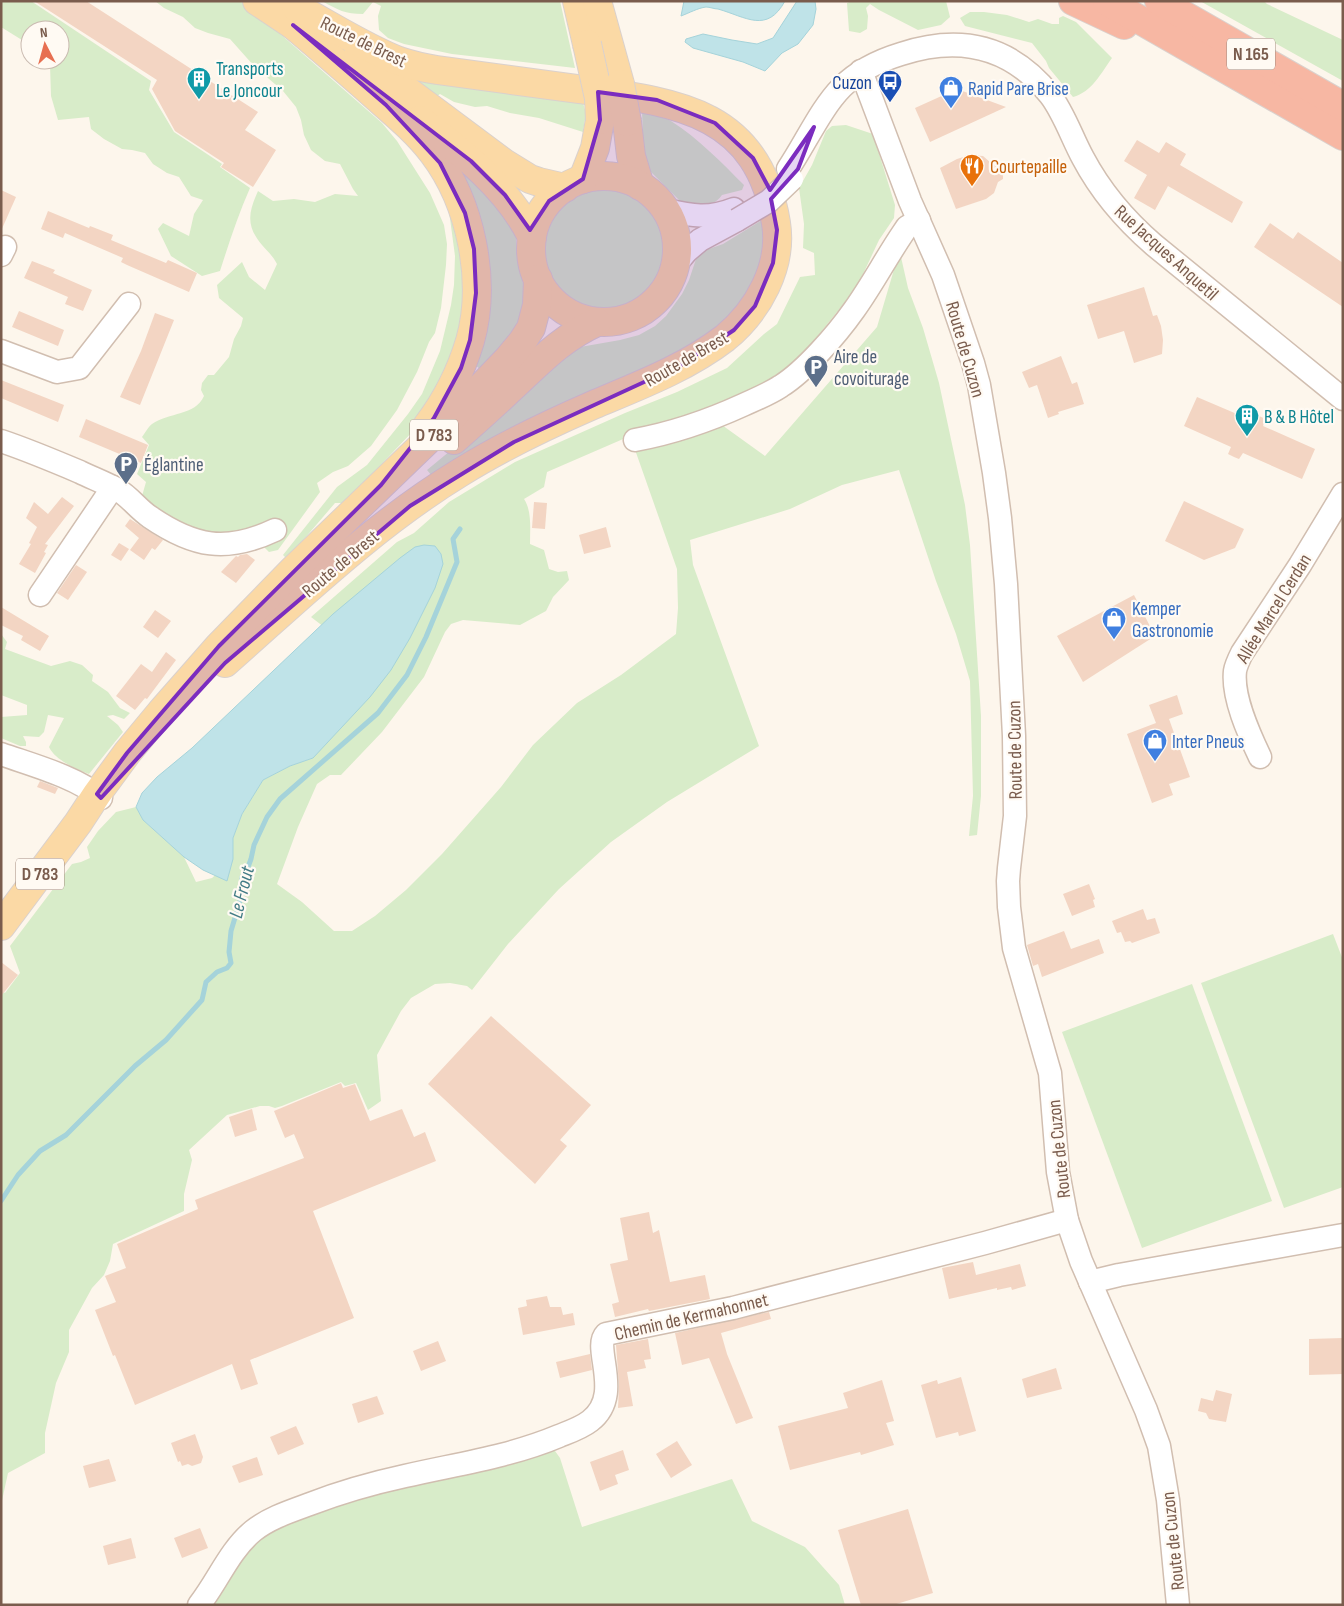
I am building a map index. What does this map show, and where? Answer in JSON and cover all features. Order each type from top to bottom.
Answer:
[{"type":"highway","points":[[1073,1],[1274,96]]},
{"type":"highway","name":"N 165","points":[[1107,1],[1343,136]]},
{"type":"highway","name":"N 165","points":[[1159,1],[1343,106]]},
{"type":"main road","name":"Route de Brest","points":[[225,663],[373,534],[446,481],[514,442],[664,374],[722,340],[745,319],[768,281],[773,263],[777,230],[773,205],[765,179],[754,158],[726,130],[704,117],[676,106],[635,96],[437,70],[412,65],[292,11],[257,1]]},
{"type":"main road","points":[[577,1],[598,43],[627,122],[631,156],[640,186]]},
{"type":"main road","points":[[574,184],[594,148],[600,120],[597,1]]},
{"type":"main road","name":"Route de Brest","points":[[292,11],[504,163],[530,179],[574,184]]},
{"type":"main road","name":"Route de Brest","points":[[292,11],[335,53],[471,161],[505,195],[525,222],[532,237]]},
{"type":"main road","name":"Route de Brest","points":[[292,11],[419,136],[432,152],[458,196],[474,249],[476,293],[474,324],[461,368],[434,418],[381,485]]},
{"type":"main road","points":[[603,176],[622,178],[640,186],[655,196],[666,210],[672,223],[676,236],[677,250],[676,264],[672,276],[660,296],[642,311],[621,320],[597,322],[582,319],[568,313],[545,292],[538,279],[532,259],[532,237],[538,218],[549,201],[574,184],[603,176]]},
{"type":"main road","name":"Route de Brest","points":[[1,926],[161,712],[219,646],[294,569],[462,407],[508,359],[531,328],[537,305],[538,279]]},
{"type":"main road","name":"Route de Brest","points":[[99,796],[279,606],[426,465],[566,338],[597,322]]},
{"type":"street","name":"Rue Jacques Anquetil","points":[[860,71],[890,58],[923,47],[936,45],[971,46],[996,52],[1017,63],[1036,79],[1051,96],[1089,169],[1104,192],[1126,219],[1162,251],[1343,398]]},
{"type":"street","points":[[676,264],[700,240],[779,180],[790,174],[814,127],[835,94],[860,71]]},
{"type":"street","name":"Route de Cuzon","points":[[860,71],[902,180],[943,275],[979,385],[994,473],[1004,559],[1014,736],[1015,816],[1009,868],[1010,920],[1014,948],[1050,1073],[1059,1182],[1067,1220],[1090,1282],[1152,1425],[1159,1446],[1168,1500],[1178,1605]]},
{"type":"street","points":[[666,210],[698,216],[736,214]]},
{"type":"street","points":[[635,440],[678,430],[727,412],[781,386],[819,351],[853,312],[903,233],[908,227],[919,220]]},
{"type":"street","points":[[1,350],[57,372],[79,368],[129,304]]},
{"type":"street","points":[[1,441],[54,461],[119,491],[160,524],[181,535],[203,543],[233,543],[263,536],[275,530]]},
{"type":"street","points":[[40,595],[119,491]]},
{"type":"street","name":"Allée Marcel Cerdan","points":[[1260,757],[1239,702],[1235,679],[1236,667],[1246,646],[1287,586],[1343,494]]},
{"type":"street","points":[[1,754],[68,779],[99,796]]},
{"type":"street","name":"Chemin de Kermahonnet","points":[[199,1605],[232,1554],[253,1531],[265,1523],[342,1492],[406,1475],[516,1452],[584,1425],[596,1416],[604,1400],[607,1378],[601,1343],[606,1334],[732,1308],[1067,1220]]},
{"type":"street","points":[[1090,1282],[1119,1275],[1343,1235]]},
{"type":"highlighted area","points":[[293,25],[471,161],[505,195],[530,230],[549,201],[583,179],[600,120],[598,92],[657,100],[715,123],[753,158],[770,190],[814,127],[798,169],[771,199],[777,230],[773,263],[755,306],[734,330],[681,365],[514,442],[410,506],[225,663],[101,798],[97,794],[127,753],[219,646],[381,485],[434,418],[461,368],[470,340],[476,293],[474,249],[465,213],[440,163],[386,105]]},
{"type":"green space","points":[[1,1],[31,1],[60,20],[20,20],[20,39],[1,27]]},
{"type":"green space","points":[[155,1],[240,1],[254,11],[382,123],[397,141],[430,193],[444,225],[447,244],[446,265],[441,308],[435,333],[397,410],[371,446],[348,466],[333,472],[317,483],[320,492],[278,550],[269,552],[260,543],[174,527],[142,496],[146,482],[137,474],[149,445],[142,437],[152,424],[188,410],[200,402],[204,396],[201,390],[202,383],[208,375],[214,375],[229,357],[243,318],[219,298],[217,285],[242,262],[249,277],[265,290],[277,264],[253,232],[251,225],[252,206],[258,191],[273,201],[294,199],[315,202],[335,194],[358,196],[340,164],[325,161],[311,150],[304,135],[296,107],[283,91],[254,66],[230,39],[195,28],[183,17],[164,8]]},
{"type":"green space","points":[[322,1],[560,1],[575,68],[452,54],[404,44],[388,38],[379,30],[378,16],[381,6],[373,2],[363,14],[357,14],[342,11]]},
{"type":"green space","points":[[852,1],[946,1],[950,17],[941,25],[918,30],[870,4],[866,8],[868,16],[867,29],[860,33],[849,31],[847,3]]},
{"type":"green space","points":[[1200,1],[1264,1],[1343,40],[1343,81]]},
{"type":"green space","points":[[970,12],[1007,15],[1029,22],[1038,19],[1052,24],[1059,24],[1059,18],[1063,16],[1076,22],[1112,58],[1100,76],[1086,91],[1073,97],[1049,68],[1032,43],[965,26],[960,18]]},
{"type":"green space","points":[[70,27],[151,81],[149,90],[174,132],[222,164],[220,167],[250,188],[220,271],[202,276],[171,256],[158,229],[163,223],[189,236],[194,214],[203,200],[191,196],[179,177],[167,173],[153,164],[145,153],[122,149],[104,139],[91,129],[89,117],[58,120],[51,96],[50,70],[70,70]]},
{"type":"green space","points":[[420,73],[581,96],[586,113],[583,132],[539,118],[510,113],[487,106],[475,107],[454,102],[440,94],[433,99],[414,87]]},
{"type":"green space","points":[[642,112],[668,119],[691,135],[744,185],[742,190],[722,195],[718,200],[709,205],[683,204],[648,169],[644,160]]},
{"type":"green space","points":[[846,125],[873,134],[895,205],[894,218],[879,240],[857,287],[793,364],[752,394],[637,433],[547,472],[544,487],[524,499],[529,515],[530,544],[544,550],[549,569],[558,572],[567,571],[569,580],[553,597],[546,611],[520,625],[463,620],[451,624],[445,632],[424,677],[382,732],[341,775],[330,775],[317,784],[298,827],[277,884],[302,902],[334,931],[352,931],[375,916],[406,890],[442,854],[501,787],[533,745],[577,703],[621,675],[676,634],[678,608],[677,569],[633,444],[715,420],[765,456],[877,327],[898,256],[901,257],[908,288],[923,328],[939,383],[965,505],[970,545],[981,716],[981,796],[977,835],[969,836],[973,796],[970,681],[956,634],[899,470],[842,485],[790,509],[690,540],[693,565],[759,746],[667,802],[611,842],[559,889],[508,944],[472,990],[467,986],[450,983],[435,984],[411,998],[401,1011],[377,1055],[381,1101],[368,1110],[356,1083],[345,1086],[341,1082],[282,1106],[275,1108],[260,1106],[227,1115],[189,1150],[192,1160],[184,1194],[184,1211],[113,1244],[110,1261],[104,1275],[92,1288],[69,1330],[69,1352],[56,1383],[45,1433],[45,1453],[8,1473],[1,1505],[1,990],[5,993],[20,973],[10,946],[72,864],[90,858],[87,847],[98,831],[116,812],[136,807],[143,820],[184,857],[196,882],[212,878],[233,859],[233,838],[242,814],[263,780],[290,766],[313,758],[324,627],[311,617],[397,542],[414,533],[449,502],[515,462],[677,392],[727,368],[777,324],[800,277],[815,275],[814,253],[803,248],[804,224],[799,188],[812,165],[826,131],[832,126]]},
{"type":"green space","points":[[447,156],[483,188],[515,226],[518,264],[527,299],[525,313],[514,334],[481,370],[474,364],[484,328]]},
{"type":"green space","points":[[605,190],[628,194],[648,207],[661,227],[665,250],[661,273],[648,293],[628,306],[605,310],[582,306],[562,293],[549,273],[545,250],[549,227],[562,207],[582,194]]},
{"type":"green space","points":[[454,200],[469,326],[417,427],[350,497],[343,503],[335,503],[287,559],[283,555],[337,487],[367,465],[422,394],[440,351],[451,305],[455,256],[449,211]]},
{"type":"green space","points":[[767,217],[759,283],[710,339],[436,481],[427,470],[572,350],[639,335],[655,326],[666,316],[682,294],[697,256],[703,251],[723,244]]},
{"type":"green space","points":[[1,634],[7,642],[5,649],[51,666],[70,661],[82,665],[93,675],[92,681],[108,692],[120,708],[130,713],[124,719],[113,715],[107,716],[123,732],[89,774],[61,760],[49,747],[64,718],[48,715],[44,732],[39,737],[23,736],[26,746],[20,746],[1,738],[1,717],[27,715],[27,705],[1,695]]},
{"type":"green space","points":[[1333,934],[1343,960],[1343,1187],[1284,1208],[1201,983]]},
{"type":"green space","points":[[1192,984],[1272,1201],[1142,1248],[1062,1032]]},
{"type":"green space","points":[[550,1448],[560,1458],[582,1527],[732,1479],[752,1521],[805,1547],[839,1585],[845,1605],[208,1605],[258,1534],[301,1514]]},
{"type":"water","points":[[684,1],[785,1],[771,17],[755,20],[708,7],[700,8],[681,16]]},
{"type":"water","points":[[797,1],[815,1],[816,9],[813,25],[798,44],[782,53],[765,71],[743,62],[693,48],[685,42],[686,39],[703,34],[757,44],[773,38]]},
{"type":"water","points":[[424,545],[435,546],[441,554],[443,564],[435,588],[410,638],[391,670],[370,697],[313,758],[290,766],[263,780],[242,814],[233,838],[233,859],[227,881],[203,870],[184,857],[143,820],[136,807],[142,793],[333,614],[400,558],[415,547]]},
{"type":"building","name":"Transports Le Joncour","points":[[34,1],[86,1],[258,112],[245,130],[276,150],[253,187],[221,167],[224,163],[175,131],[152,89],[157,80],[70,24],[70,20],[64,20]]},
{"type":"building","points":[[957,89],[1006,107],[930,142],[915,108]]},
{"type":"building","points":[[1137,140],[1159,153],[1166,142],[1186,154],[1180,165],[1243,202],[1232,223],[1168,186],[1155,210],[1134,198],[1147,175],[1124,161]]},
{"type":"building","name":"Courtepaille","points":[[970,155],[983,156],[991,163],[997,162],[1002,164],[1003,179],[998,182],[994,193],[986,199],[956,209],[940,168]]},
{"type":"building","points":[[1,190],[16,197],[1,231]]},
{"type":"building","points":[[48,211],[89,228],[90,226],[113,235],[111,240],[166,263],[168,260],[197,273],[189,292],[121,262],[123,258],[65,233],[63,238],[41,229]]},
{"type":"building","points":[[1270,223],[1293,239],[1298,232],[1343,263],[1343,307],[1254,247]]},
{"type":"building","points":[[32,261],[55,270],[53,273],[92,290],[83,311],[65,304],[68,297],[24,278]]},
{"type":"building","points":[[1144,287],[1153,316],[1157,315],[1161,326],[1162,354],[1134,363],[1124,331],[1098,339],[1087,305]]},
{"type":"building","points":[[19,311],[64,330],[58,346],[12,327]]},
{"type":"building","points":[[155,313],[174,320],[140,405],[120,397],[141,351]]},
{"type":"building","points":[[1061,356],[1072,384],[1077,382],[1084,404],[1058,412],[1059,414],[1048,418],[1037,385],[1029,388],[1022,372]]},
{"type":"building","points":[[1,380],[64,405],[58,422],[1,398]]},
{"type":"building","name":"B & B Hôtel","points":[[1197,397],[1251,420],[1254,414],[1266,419],[1263,426],[1315,449],[1302,479],[1243,453],[1239,459],[1234,457],[1228,454],[1231,447],[1184,426]]},
{"type":"building","points":[[86,419],[148,445],[141,463],[79,437]]},
{"type":"building","points":[[62,497],[74,506],[45,544],[48,545],[44,552],[46,553],[35,573],[19,564],[31,544],[29,543],[37,527],[26,518],[34,502],[48,514]]},
{"type":"building","points":[[1184,501],[1244,529],[1235,548],[1204,560],[1165,541]]},
{"type":"building","points":[[534,502],[547,503],[545,529],[532,528]]},
{"type":"building","points":[[130,519],[163,540],[155,550],[152,548],[144,560],[130,550],[139,538],[125,526]]},
{"type":"building","points":[[606,527],[611,547],[584,554],[579,535]]},
{"type":"building","points":[[119,543],[129,549],[121,561],[111,555]]},
{"type":"building","points":[[247,554],[255,560],[236,583],[221,572],[236,556]]},
{"type":"building","points":[[76,565],[87,572],[68,600],[57,593]]},
{"type":"building","points":[[1134,595],[1155,636],[1083,682],[1057,636]]},
{"type":"building","points":[[1,607],[49,636],[40,651],[21,640],[23,636],[1,625]]},
{"type":"building","points":[[155,610],[171,621],[158,638],[143,627]]},
{"type":"building","points":[[166,652],[176,660],[147,699],[145,698],[135,710],[116,696],[141,664],[152,672]]},
{"type":"building","points":[[1177,695],[1183,714],[1169,719],[1190,777],[1169,784],[1173,795],[1152,803],[1127,734],[1156,723],[1149,705]]},
{"type":"building","points":[[40,781],[58,788],[55,794],[37,787]]},
{"type":"building","points":[[1089,884],[1095,899],[1093,900],[1095,907],[1072,916],[1063,894]]},
{"type":"building","points":[[1143,909],[1147,920],[1155,918],[1160,933],[1132,943],[1130,941],[1125,942],[1121,932],[1117,933],[1112,921]]},
{"type":"building","points":[[1064,931],[1071,949],[1099,939],[1104,953],[1042,977],[1038,964],[1033,966],[1027,945]]},
{"type":"building","points":[[1,962],[18,975],[1,996]]},
{"type":"building","points":[[491,1016],[591,1105],[560,1140],[567,1146],[535,1184],[428,1084]]},
{"type":"building","points":[[341,1083],[343,1088],[355,1084],[370,1121],[402,1109],[414,1137],[425,1132],[436,1161],[313,1211],[354,1318],[250,1360],[258,1384],[241,1390],[232,1364],[135,1405],[95,1310],[116,1302],[105,1276],[126,1268],[117,1244],[198,1209],[195,1200],[304,1158],[294,1134],[285,1138],[274,1111]]},
{"type":"building","points":[[252,1109],[257,1130],[235,1137],[229,1117]]},
{"type":"building","points":[[649,1212],[653,1233],[659,1230],[670,1282],[705,1275],[710,1299],[649,1311],[648,1309],[615,1317],[612,1304],[619,1302],[610,1264],[628,1260],[620,1218]]},
{"type":"building","points":[[973,1262],[976,1275],[1020,1264],[1026,1286],[1012,1290],[1011,1287],[997,1290],[997,1288],[949,1299],[942,1268]]},
{"type":"building","points":[[547,1296],[550,1307],[561,1307],[563,1315],[573,1313],[575,1325],[523,1335],[518,1308],[527,1306],[526,1300]]},
{"type":"building","points":[[769,1312],[771,1319],[721,1333],[727,1354],[753,1418],[736,1424],[709,1358],[682,1365],[675,1333]]},
{"type":"building","points":[[1343,1338],[1343,1374],[1309,1375],[1309,1339]]},
{"type":"building","points":[[648,1339],[651,1359],[644,1360],[646,1368],[627,1372],[633,1406],[618,1408],[619,1385],[616,1345]]},
{"type":"building","points":[[438,1341],[446,1361],[421,1371],[413,1351]]},
{"type":"building","points":[[590,1354],[592,1370],[560,1378],[556,1362]]},
{"type":"building","points":[[1056,1368],[1062,1389],[1027,1398],[1022,1379]]},
{"type":"building","points":[[961,1377],[976,1431],[959,1436],[958,1432],[936,1438],[921,1385],[937,1380],[938,1384]]},
{"type":"building","points":[[882,1380],[894,1421],[886,1423],[894,1445],[861,1455],[860,1452],[790,1470],[778,1426],[848,1408],[843,1393]]},
{"type":"building","points":[[1216,1390],[1232,1394],[1226,1422],[1209,1419],[1206,1413],[1198,1411],[1201,1398],[1213,1401]]},
{"type":"building","points":[[377,1396],[384,1414],[358,1423],[352,1404]]},
{"type":"building","points":[[296,1426],[304,1444],[278,1455],[270,1437]]},
{"type":"building","points":[[195,1434],[203,1457],[201,1463],[192,1466],[188,1464],[182,1466],[180,1461],[178,1462],[171,1443]]},
{"type":"building","points":[[677,1441],[692,1465],[671,1478],[656,1454]]},
{"type":"building","points":[[623,1450],[629,1470],[615,1475],[618,1484],[600,1491],[590,1462]]},
{"type":"building","points":[[257,1457],[263,1475],[239,1483],[232,1466]]},
{"type":"building","points":[[109,1459],[116,1481],[89,1488],[83,1466]]},
{"type":"building","points":[[908,1509],[933,1593],[893,1605],[861,1605],[838,1530]]},
{"type":"building","points":[[200,1528],[208,1548],[182,1558],[174,1538]]},
{"type":"building","points":[[131,1538],[136,1558],[108,1565],[103,1546]]},
{"type":"waterway","name":"Le Frout","points":[[1,1201],[18,1175],[40,1151],[66,1135],[135,1066],[166,1040],[202,1000],[206,982],[217,972],[227,968],[231,963],[229,952],[231,931],[240,901],[242,877],[248,867],[254,845],[267,817],[280,799],[378,713],[407,675],[426,637],[457,562],[453,539],[460,529]]},
{"type":"place","name":"Transports Le Joncour","points":[[199,100]]},
{"type":"place","name":"Cuzon","points":[[890,103]]},
{"type":"place","name":"Rapid Pare Brise","points":[[951,109]]},
{"type":"place","name":"Courtepaille","points":[[972,187]]},
{"type":"place","name":"Aire de covoiturage","points":[[816,388]]},
{"type":"place","name":"B & B Hôtel","points":[[1247,437]]},
{"type":"place","name":"Églantine","points":[[126,485]]},
{"type":"place","name":"Kemper Gastronomie","points":[[1114,640]]},
{"type":"place","name":"Inter Pneus","points":[[1155,762]]}]
